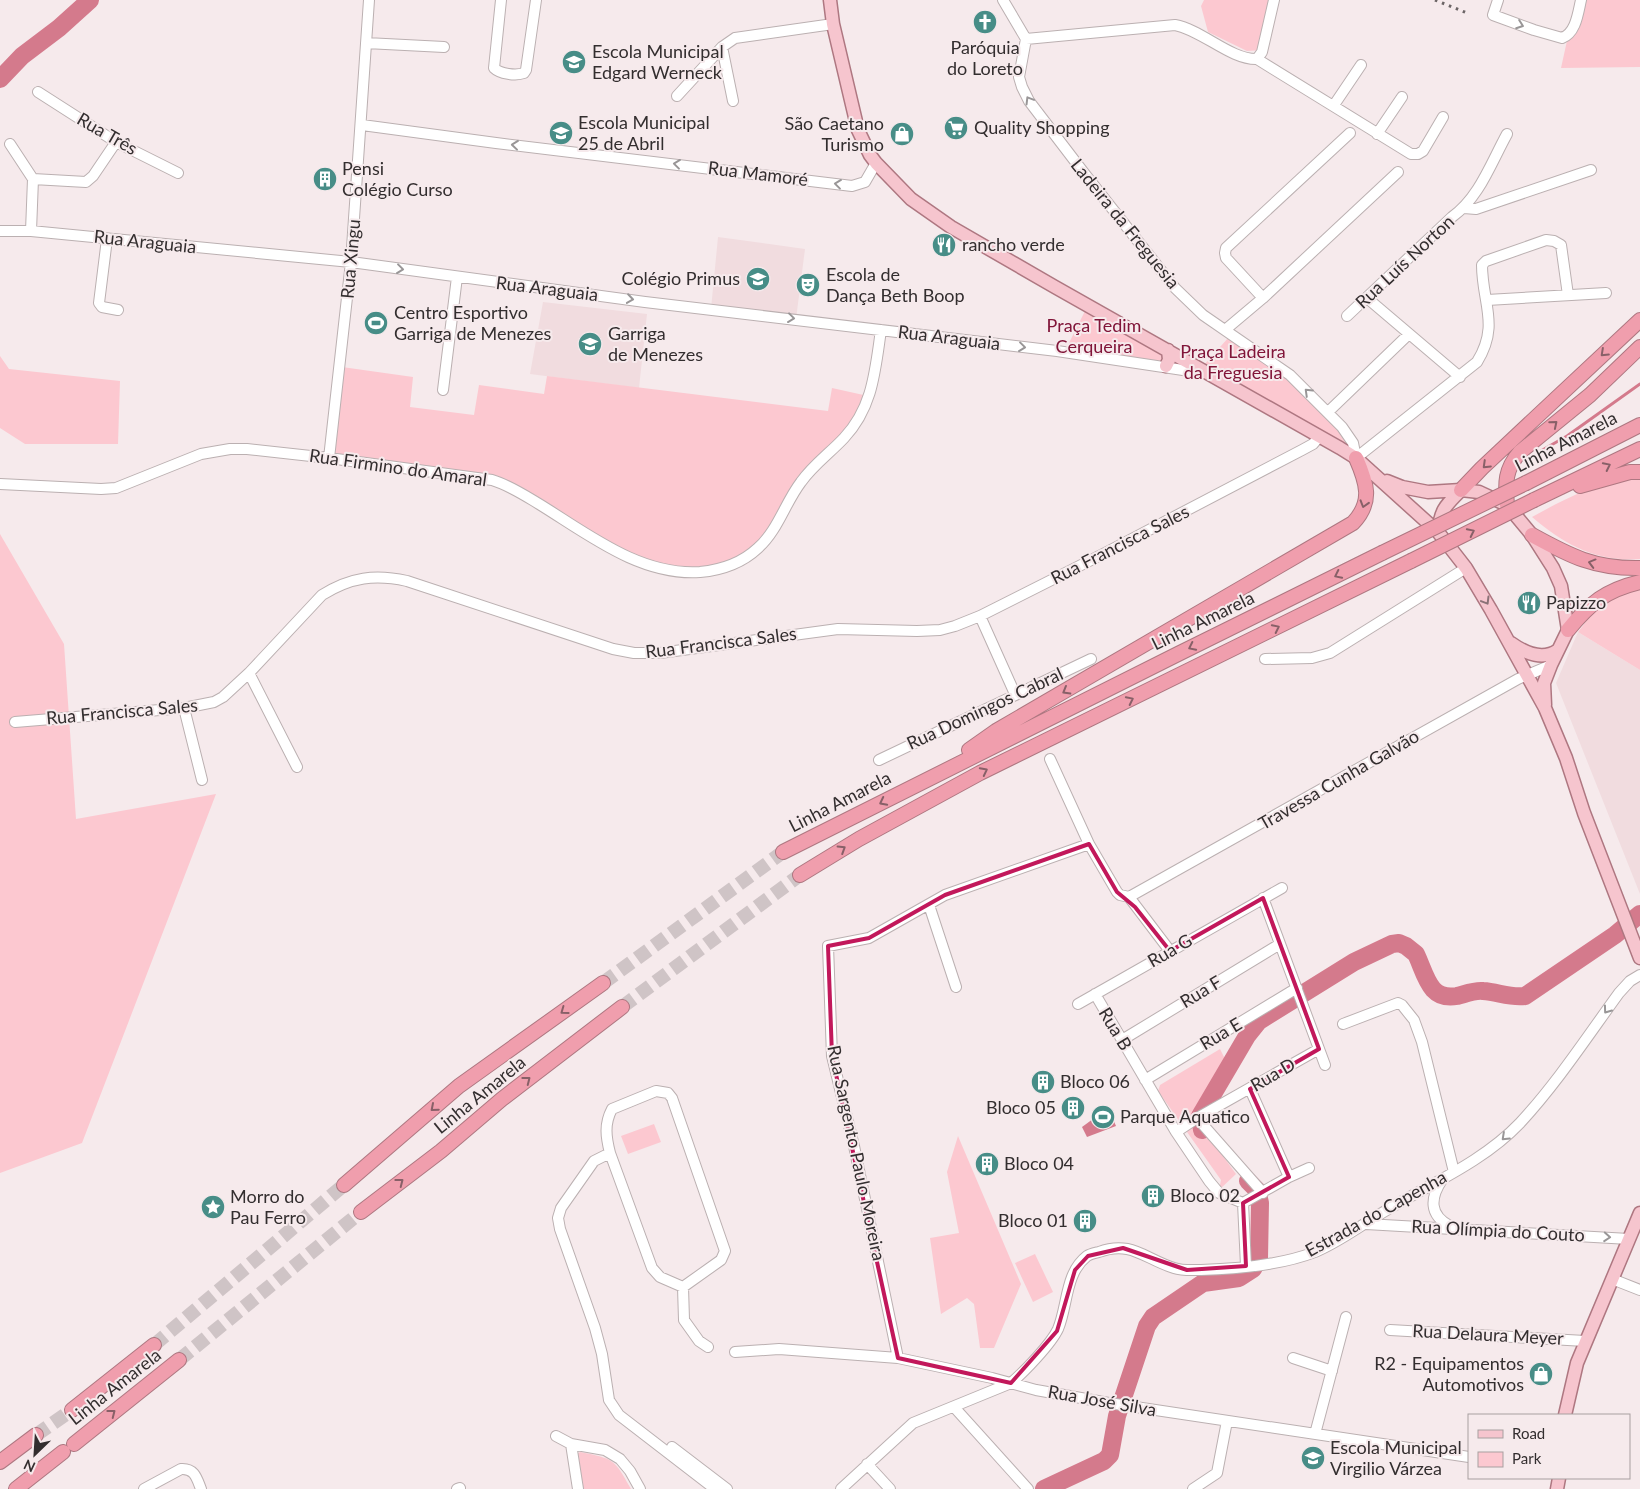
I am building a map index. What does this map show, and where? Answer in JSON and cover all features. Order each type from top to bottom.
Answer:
[{"type":"highway","points":[[1461,490],[1640,320]]},
{"type":"highway","points":[[1507,505],[1507,479],[1512,461],[1520,452],[1590,395],[1640,347]]},
{"type":"highway","name":"Linha Amarela","points":[[783,852],[1640,425]]},
{"type":"highway","points":[[1548,495],[1640,449]]},
{"type":"highway","points":[[926,780],[996,731],[1353,523],[1360,516],[1366,498],[1366,480],[1356,458]]},
{"type":"highway","points":[[800,875],[859,839],[980,773],[1534,500],[1630,472],[1640,472]]},
{"type":"highway","points":[[1532,535],[1570,556],[1584,561],[1602,566],[1640,568]]},
{"type":"highway","points":[[1568,630],[1588,606],[1601,597],[1615,589],[1640,582]]},
{"type":"highway","name":"Linha Amarela","points":[[344,1185],[460,1086],[604,983]]},
{"type":"highway","name":"Linha Amarela","points":[[361,1212],[440,1151],[502,1099],[622,1007]]},
{"type":"highway","name":"Linha Amarela","points":[[72,1410],[154,1345]]},
{"type":"highway","name":"Linha Amarela","points":[[16,1489],[179,1360]]},
{"type":"highway","points":[[0,1462],[36,1435]]},
{"type":"main road","points":[[830,0],[833,24],[858,130],[876,163],[911,199],[951,227],[1356,458],[1438,532],[1466,568],[1511,643],[1545,708],[1566,758],[1584,813],[1640,958]]},
{"type":"main road","points":[[1166,366],[1170,356],[1168,350]]},
{"type":"main road","points":[[1378,478],[1415,490],[1428,492],[1461,490],[1479,492],[1507,505],[1532,535],[1553,568],[1561,586],[1568,630],[1544,683],[1545,708]]},
{"type":"main road","points":[[1438,532],[1440,515],[1444,507],[1461,490]]},
{"type":"main road","points":[[1511,643],[1521,650],[1539,655],[1552,654],[1558,650]]},
{"type":"main road","points":[[1565,1414],[1576,1363],[1640,1213]]},
{"type":"street","name":"Rua Xingu","points":[[329,458],[351,262],[362,125],[369,0]]},
{"type":"street","points":[[500,0],[494,68],[498,71],[520,75],[526,70],[536,0]]},
{"type":"street","points":[[1002,0],[1026,39],[1175,25],[1190,29],[1241,56],[1257,60],[1334,105],[1411,154],[1418,154],[1423,151],[1443,117]]},
{"type":"street","points":[[1257,60],[1262,52],[1274,0]]},
{"type":"street","points":[[1498,0],[1493,15],[1560,38],[1568,36],[1572,29],[1581,0]]},
{"type":"street","points":[[678,96],[722,47],[735,38],[833,24]]},
{"type":"street","name":"Ladeira da Freguesia","points":[[1026,39],[1019,77],[1029,101],[1175,288],[1203,315],[1290,375],[1342,427],[1354,443],[1356,458]]},
{"type":"street","points":[[366,43],[444,47]]},
{"type":"street","points":[[722,47],[733,101]]},
{"type":"street","points":[[1334,105],[1361,65]]},
{"type":"street","name":"Rua Três","points":[[38,92],[116,142],[178,173]]},
{"type":"street","points":[[1377,134],[1402,97]]},
{"type":"street","name":"Rua Mamoré","points":[[362,125],[852,186],[865,182],[876,163]]},
{"type":"street","points":[[1263,298],[1226,258],[1226,248],[1350,133]]},
{"type":"street","name":"Rua Luís Norton","points":[[1347,316],[1452,217],[1464,208],[1475,194],[1507,134]]},
{"type":"street","points":[[33,178],[86,182],[93,176],[116,142]]},
{"type":"street","points":[[10,144],[33,178],[31,231]]},
{"type":"street","name":"Rua Luís Norton","points":[[1464,208],[1476,209],[1590,170]]},
{"type":"street","points":[[1225,330],[1263,298],[1398,172]]},
{"type":"street","name":"Rua Araguaia","points":[[0,230],[31,231],[351,262],[457,277],[1066,352],[1166,366],[1212,375]]},
{"type":"street","points":[[108,239],[99,303],[102,307],[118,310]]},
{"type":"street","points":[[1356,458],[1478,362],[1485,349],[1489,334],[1487,300],[1482,273],[1482,265],[1486,261],[1546,240],[1554,241],[1561,245],[1568,295]]},
{"type":"street","points":[[443,390],[457,277]]},
{"type":"street","points":[[1487,300],[1606,293]]},
{"type":"street","points":[[1367,298],[1460,377]]},
{"type":"street","name":"Rua Firmino do Amaral","points":[[0,484],[101,489],[116,488],[201,454],[230,448],[329,458],[492,480],[514,489],[639,562],[674,572],[717,570],[748,557],[760,547],[800,483],[858,421],[871,390],[881,330]]},
{"type":"street","points":[[1328,412],[1409,334]]},
{"type":"street","name":"Rua Francisca Sales","points":[[16,722],[184,708],[202,706],[214,702],[224,697],[250,673],[322,595],[338,586],[373,577],[388,577],[408,581],[612,649],[634,653],[660,654],[838,629],[940,630],[980,616],[1258,474],[1313,444],[1319,437]]},
{"type":"street","points":[[1265,659],[1312,658],[1330,653],[1466,568]]},
{"type":"street","points":[[980,616],[1016,694]]},
{"type":"street","name":"Rua Domingos Cabral","points":[[879,760],[1091,659]]},
{"type":"street","name":"Travessa Cunha Galvão","points":[[1128,897],[1501,689],[1551,665]]},
{"type":"street","points":[[250,673],[297,767]]},
{"type":"street","points":[[184,708],[202,780]]},
{"type":"street","points":[[1050,759],[1090,844],[1117,892],[1128,897],[1170,951]]},
{"type":"street","points":[[956,987],[929,905],[945,895],[1090,844]]},
{"type":"street","name":"Rua G","points":[[1078,1004],[1282,888]]},
{"type":"street","points":[[1263,898],[1325,1064]]},
{"type":"street","name":"Rua Sargento Paulo Moreira","points":[[898,1358],[854,1146],[832,1056],[828,946],[869,938],[929,905]]},
{"type":"street","name":"Rua F","points":[[1122,1040],[1280,944]]},
{"type":"street","name":"Estrada do Capenha","points":[[841,1489],[913,1423],[1011,1383],[1021,1375],[1057,1331],[1064,1314],[1075,1270],[1088,1256],[1107,1249],[1122,1248],[1138,1251],[1173,1268],[1187,1270],[1271,1264],[1316,1252],[1366,1224],[1375,1216],[1449,1175],[1498,1143],[1519,1123],[1552,1085],[1619,993],[1630,981],[1640,975]]},
{"type":"street","name":"Rua E","points":[[1145,1080],[1297,988]]},
{"type":"street","name":"Rua B","points":[[1095,994],[1176,1132],[1209,1182],[1219,1193],[1247,1202]]},
{"type":"street","points":[[1343,1024],[1398,1003],[1402,1005],[1414,1020],[1422,1042],[1449,1175],[1434,1195],[1434,1212],[1443,1222],[1453,1228]]},
{"type":"street","name":"Rua D","points":[[1176,1132],[1197,1118],[1319,1049]]},
{"type":"street","points":[[1250,1089],[1289,1177]]},
{"type":"street","points":[[656,1091],[668,1093],[672,1098],[725,1251],[721,1260],[683,1287],[660,1277],[652,1268],[610,1153],[606,1125],[612,1109],[656,1091]]},
{"type":"street","points":[[1197,1118],[1261,1194]]},
{"type":"street","points":[[610,1153],[594,1161],[588,1168],[561,1208],[558,1218],[560,1229],[595,1328],[602,1354],[610,1400],[614,1406],[622,1410],[652,1437],[712,1483],[727,1489]]},
{"type":"street","points":[[1247,1266],[1247,1202],[1289,1177],[1309,1168]]},
{"type":"street","name":"Rua Olímpia do Couto","points":[[1366,1224],[1629,1239]]},
{"type":"street","points":[[1612,1279],[1640,1290]]},
{"type":"street","points":[[683,1287],[684,1320],[699,1341],[708,1348]]},
{"type":"street","points":[[1315,1434],[1346,1317]]},
{"type":"street","name":"Rua Delaura Meyer","points":[[1390,1330],[1585,1340]]},
{"type":"street","name":"Rua José Silva","points":[[735,1352],[779,1349],[898,1358],[1036,1390],[1130,1407],[1468,1457]]},
{"type":"street","points":[[1293,1358],[1332,1371]]},
{"type":"street","points":[[954,1407],[1026,1486]]},
{"type":"street","points":[[1193,1489],[1217,1473],[1226,1421]]},
{"type":"street","points":[[556,1436],[571,1444],[605,1450],[620,1459],[640,1489]]},
{"type":"street","points":[[571,1444],[578,1489]]},
{"type":"street","points":[[867,1464],[890,1489]]},
{"type":"street","points":[[144,1489],[182,1469],[190,1470],[194,1473],[201,1489]]},
{"type":"highlighted area","points":[[1089,844],[1117,892],[1135,907],[1170,951],[1263,898],[1319,1049],[1250,1089],[1289,1177],[1243,1203],[1246,1266],[1187,1270],[1123,1248],[1088,1256],[1075,1270],[1057,1331],[1011,1383],[898,1358],[832,1056],[828,946],[869,938],[945,895]]},
{"type":"shaded area","name":"Colégio Primus","points":[[718,237],[805,249],[796,319],[711,309]]},
{"type":"shaded area","name":"Garriga de Menezes","points":[[543,302],[647,314],[639,388],[530,374]]},
{"type":"shaded area","points":[[1578,632],[1640,670],[1640,894],[1556,683]]},
{"type":"shaded area","name":"Parque Aquatico","points":[[1108,1108],[1116,1126],[1087,1137],[1082,1127]]},
{"type":"green space","points":[[1204,0],[1274,0],[1263,50],[1247,51],[1208,32],[1201,6]]},
{"type":"green space","points":[[1576,0],[1640,0],[1640,67],[1561,68]]},
{"type":"green space","name":"Praça Tedim Cerqueira","points":[[1085,311],[1124,330],[1184,366],[1065,351]]},
{"type":"green space","name":"Praça Ladeira da Freguesia","points":[[1229,337],[1288,378],[1341,431],[1348,441],[1352,452],[1203,366]]},
{"type":"green space","points":[[0,356],[9,369],[120,381],[118,444],[25,444],[0,428]]},
{"type":"green space","points":[[342,367],[413,377],[410,407],[474,415],[479,385],[544,394],[547,376],[828,411],[832,388],[868,396],[864,408],[803,478],[770,534],[740,559],[699,568],[670,568],[618,548],[510,482],[331,458]]},
{"type":"green space","points":[[1640,477],[1640,559],[1609,558],[1582,550],[1557,536],[1532,517],[1584,491],[1612,482]]},
{"type":"green space","points":[[0,534],[64,644],[76,819],[216,794],[82,1143],[0,1173]]},
{"type":"green space","points":[[1640,588],[1640,670],[1578,632],[1598,606],[1627,591]]},
{"type":"green space","points":[[1220,1049],[1231,1071],[1231,1080],[1213,1095],[1199,1123],[1236,1174],[1219,1190],[1221,1180],[1158,1091],[1160,1085]]},
{"type":"green space","points":[[654,1124],[661,1142],[628,1154],[621,1136]]},
{"type":"green space","points":[[958,1136],[1021,1284],[994,1348],[980,1348],[974,1304],[967,1298],[941,1314],[930,1238],[959,1233],[947,1172]]},
{"type":"green space","points":[[1035,1254],[1053,1292],[1033,1302],[1015,1263]]},
{"type":"green space","points":[[580,1452],[612,1462],[617,1466],[631,1489],[582,1489],[577,1454]]},
{"type":"waterway","points":[[0,79],[22,56],[59,28],[90,0]]},
{"type":"waterway","points":[[1539,452],[1567,436],[1640,384]]},
{"type":"waterway","points":[[1202,1130],[1200,1116],[1247,1036],[1259,1021],[1354,962],[1392,944],[1399,943],[1416,954],[1430,985],[1440,994],[1457,996],[1480,991],[1525,996],[1615,935],[1640,914]]},
{"type":"waterway","points":[[1044,1489],[1104,1461],[1110,1455],[1117,1416],[1147,1326],[1153,1317],[1203,1283],[1239,1278],[1253,1269],[1259,1258],[1260,1203],[1257,1190],[1248,1181]]},
{"type":"tunnel","points":[[603,983],[783,852]]},
{"type":"tunnel","points":[[622,1007],[800,875]]},
{"type":"tunnel","points":[[154,1345],[344,1185]]},
{"type":"tunnel","points":[[179,1360],[361,1212]]},
{"type":"tunnel","points":[[36,1435],[72,1410]]},
{"type":"railway","points":[[1435,0],[1467,13]]},
{"type":"place","name":"Paróquia do Loreto","points":[[985,22]]},
{"type":"place","name":"Escola Municipal Edgard Werneck","points":[[574,62]]},
{"type":"place","name":"Quality Shopping","points":[[956,128]]},
{"type":"place","name":"Escola Municipal 25 de Abril","points":[[561,133]]},
{"type":"place","name":"São Caetano Turismo","points":[[902,134]]},
{"type":"place","name":"Pensi Colégio Curso","points":[[325,179]]},
{"type":"place","name":"rancho verde","points":[[944,245]]},
{"type":"place","name":"Colégio Primus","points":[[758,279]]},
{"type":"place","name":"Escola de Dança Beth Boop","points":[[808,285]]},
{"type":"place","name":"Centro Esportivo Garriga de Menezes","points":[[376,323]]},
{"type":"place","name":"Garriga de Menezes","points":[[590,344]]},
{"type":"place","name":"Papizzo","points":[[1529,603]]},
{"type":"place","name":"Bloco 06","points":[[1043,1082]]},
{"type":"place","name":"Bloco 05","points":[[1073,1108]]},
{"type":"place","name":"Parque Aquatico","points":[[1103,1117]]},
{"type":"place","name":"Bloco 04","points":[[987,1164]]},
{"type":"place","name":"Bloco 02","points":[[1153,1196]]},
{"type":"place","name":"Morro do Pau Ferro","points":[[213,1207]]},
{"type":"place","name":"Bloco 01","points":[[1085,1221]]},
{"type":"place","name":"R2 - Equipamentos Automotivos","points":[[1541,1374]]},
{"type":"place","name":"Escola Municipal Virgilio Várzea","points":[[1313,1458]]}]
